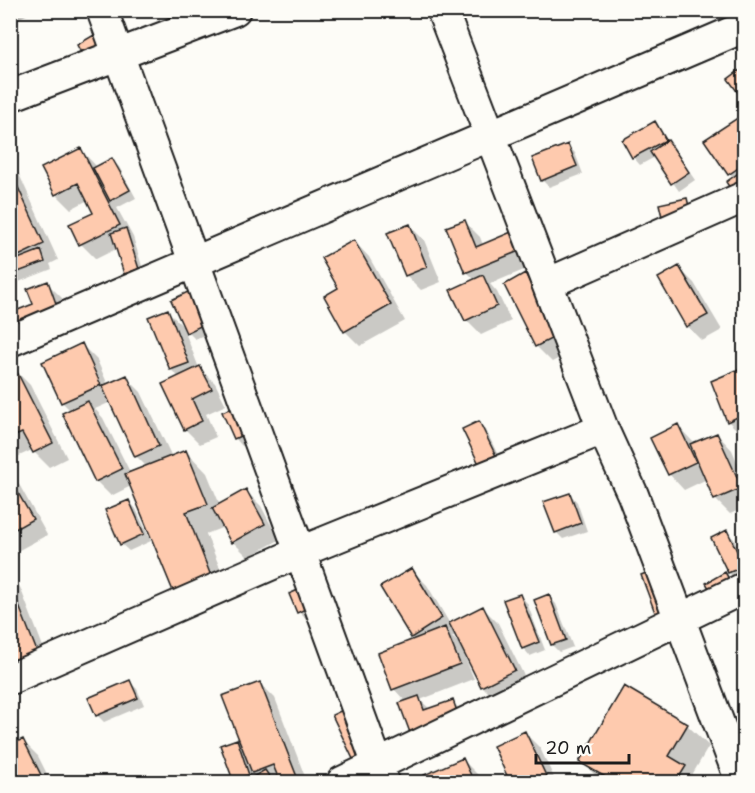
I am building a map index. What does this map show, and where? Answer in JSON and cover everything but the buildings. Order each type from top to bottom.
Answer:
[{"type":"street","points":[[102,10],[381,775]]},
{"type":"street","points":[[10,96],[235,10]]},
{"type":"street","points":[[441,10],[549,283],[603,429],[633,495],[741,783]]},
{"type":"street","points":[[10,341],[195,264],[744,27]]},
{"type":"street","points":[[549,283],[744,197]]},
{"type":"street","points":[[10,679],[300,552],[603,429]]},
{"type":"street","points":[[342,783],[381,775],[744,588]]}]
